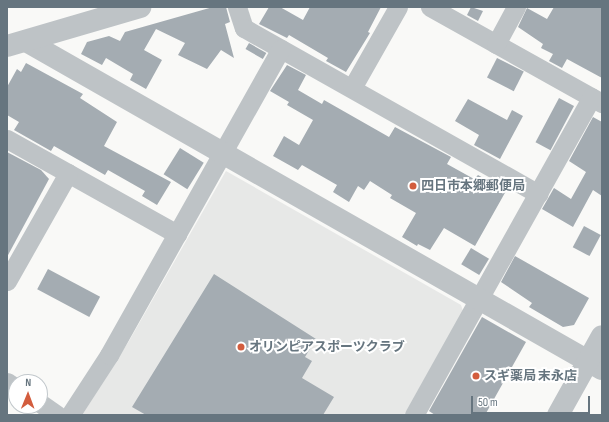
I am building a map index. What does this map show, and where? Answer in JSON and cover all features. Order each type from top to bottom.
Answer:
[{"type":"street","points":[[17,44],[140,7]]},
{"type":"street","points":[[238,7],[244,28],[539,194]]},
{"type":"street","points":[[352,88],[398,7]]},
{"type":"street","points":[[414,415],[539,194],[597,100],[430,7]]},
{"type":"street","points":[[496,44],[516,7]]},
{"type":"street","points":[[17,44],[223,153],[595,365]]},
{"type":"street","points":[[70,415],[109,354],[281,49]]},
{"type":"street","points":[[7,139],[177,234]]},
{"type":"street","points":[[7,280],[68,173]]},
{"type":"street","points":[[558,415],[595,365],[602,336]]},
{"type":"street","points":[[48,409],[58,415]]},
{"type":"shaded area","points":[[226,171],[461,305],[463,311],[404,415],[82,415],[129,341]]},
{"type":"building","points":[[213,7],[226,7],[230,22],[225,24],[234,58],[221,50],[207,69],[178,55],[185,43],[156,29],[144,50],[162,60],[146,89],[130,80],[133,74],[106,58],[102,65],[81,54],[87,42],[109,36],[120,41],[125,32]]},
{"type":"building","points":[[269,7],[280,7],[303,20],[310,7],[381,7],[368,32],[370,33],[346,72],[326,61],[328,58],[289,35],[287,38],[259,24]]},
{"type":"building","points":[[471,7],[483,11],[478,21],[467,15]]},
{"type":"building","points":[[554,7],[602,7],[602,78],[567,59],[562,68],[549,61],[553,54],[541,48],[543,44],[518,27],[527,8],[547,19]]},
{"type":"building","points":[[249,43],[266,53],[263,59],[246,49]]},
{"type":"building","points":[[497,58],[524,72],[514,91],[487,78]]},
{"type":"building","points":[[26,63],[83,94],[80,98],[117,122],[104,146],[171,182],[157,205],[142,196],[145,191],[108,170],[105,175],[54,146],[51,151],[14,130],[19,122],[7,115],[7,87],[17,69],[21,72]]},
{"type":"building","points":[[287,65],[306,75],[298,90],[322,104],[324,100],[389,137],[395,127],[451,157],[447,164],[474,179],[478,175],[506,191],[475,246],[444,228],[430,250],[418,244],[417,246],[402,237],[416,213],[390,198],[392,195],[370,181],[364,190],[358,186],[349,202],[333,192],[337,185],[302,165],[298,170],[273,156],[284,136],[299,145],[313,120],[287,105],[289,102],[270,91]]},
{"type":"building","points":[[559,98],[574,106],[551,150],[536,142]]},
{"type":"building","points":[[468,99],[507,120],[512,110],[523,116],[500,159],[474,145],[479,135],[455,121]]},
{"type":"building","points":[[593,117],[602,122],[602,196],[593,190],[573,227],[542,209],[554,188],[571,199],[586,172],[569,161]]},
{"type":"building","points":[[180,148],[204,163],[187,189],[164,174]]},
{"type":"building","points":[[7,152],[41,170],[49,179],[7,257]]},
{"type":"building","points":[[584,226],[601,235],[590,256],[573,247]]},
{"type":"building","points":[[471,248],[489,259],[479,275],[461,264]]},
{"type":"building","points":[[515,256],[589,298],[574,325],[563,327],[529,307],[532,303],[501,282]]},
{"type":"building","points":[[48,269],[100,297],[89,317],[37,289]]},
{"type":"building","name":"オリンピアスポーツクラブ","points":[[214,274],[316,339],[305,357],[312,361],[302,378],[334,397],[323,415],[146,415],[132,407]]},
{"type":"building","name":"スギ薬局 末永店","points":[[482,317],[526,342],[485,415],[435,415],[429,411]]},
{"type":"place","name":"四日市本郷郵便局","points":[[413,186]]},
{"type":"place","name":"オリンピアスポーツクラブ","points":[[241,347]]},
{"type":"place","name":"スギ薬局 末永店","points":[[476,376]]}]
